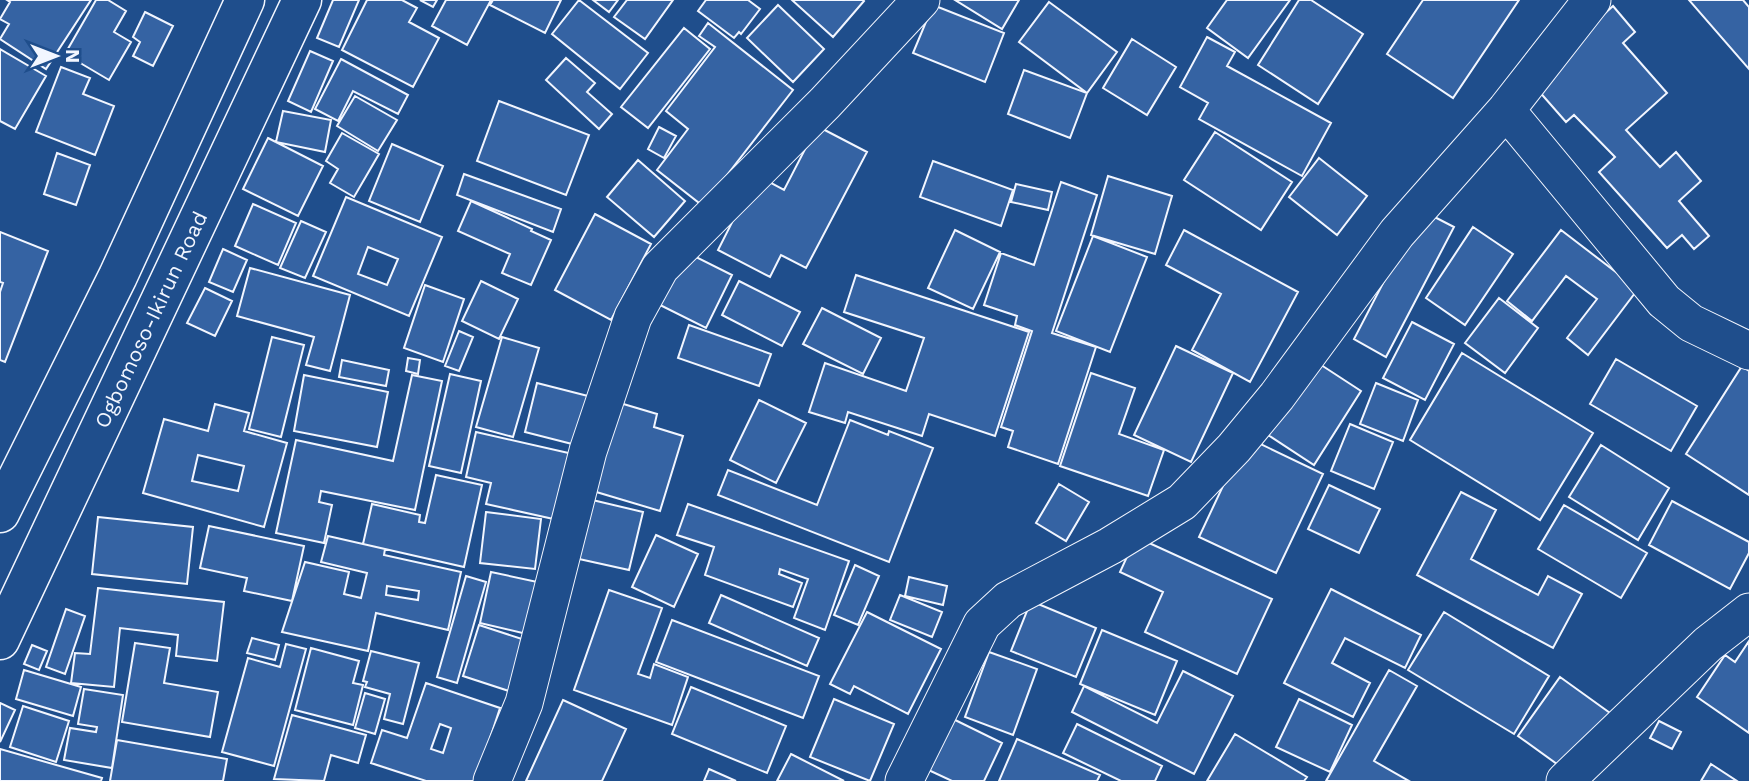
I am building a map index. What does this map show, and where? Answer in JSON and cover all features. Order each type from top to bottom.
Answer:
[{"type":"main road","points":[[0,513],[118,276],[245,0]]},
{"type":"main road","name":"Ogbomoso-Ikirun Road","points":[[0,640],[302,0]]},
{"type":"street","points":[[492,781],[524,703],[588,451],[633,317],[660,268],[702,223],[825,103],[921,0]]},
{"type":"street","points":[[904,781],[982,624],[1008,600],[1110,546],[1182,502],[1234,448],[1268,407],[1397,233],[1506,110],[1592,0]]},
{"type":"street","points":[[1506,110],[1664,301],[1691,323],[1749,351]]},
{"type":"street","points":[[1565,781],[1708,644],[1749,612]]},
{"type":"building","points":[[7,0],[91,0],[46,69],[0,39],[9,24],[0,19],[10,2]]},
{"type":"building","points":[[96,0],[108,0],[126,11],[114,32],[131,42],[109,80],[65,54]]},
{"type":"building","points":[[333,0],[359,0],[339,47],[317,38]]},
{"type":"building","points":[[367,0],[402,0],[417,8],[409,22],[439,38],[413,87],[342,50]]},
{"type":"building","points":[[420,0],[437,0],[433,7]]},
{"type":"building","points":[[446,0],[491,0],[467,45],[432,26]]},
{"type":"building","points":[[493,0],[561,0],[545,33],[490,5]]},
{"type":"building","points":[[579,0],[648,53],[620,89],[552,34]]},
{"type":"building","points":[[593,0],[618,0],[609,12]]},
{"type":"building","points":[[627,0],[673,0],[645,39],[614,17]]},
{"type":"building","points":[[706,0],[748,0],[760,9],[741,34],[739,32],[734,38],[698,11]]},
{"type":"building","points":[[792,0],[863,0],[864,1],[833,37]]},
{"type":"building","points":[[955,0],[1019,0],[1002,29]]},
{"type":"building","points":[[1227,0],[1290,0],[1248,58],[1207,28]]},
{"type":"building","points":[[1299,0],[1311,0],[1363,34],[1318,104],[1258,65]]},
{"type":"building","points":[[1423,0],[1519,0],[1453,98],[1387,54]]},
{"type":"building","points":[[1689,0],[1743,0],[1749,7],[1749,69]]},
{"type":"building","points":[[1049,2],[1117,52],[1087,93],[1019,42]]},
{"type":"building","points":[[778,5],[824,49],[793,82],[747,38]]},
{"type":"building","points":[[933,5],[1004,33],[985,82],[913,53]]},
{"type":"building","points":[[1613,6],[1635,32],[1623,43],[1667,93],[1626,130],[1660,167],[1676,152],[1701,181],[1679,201],[1709,236],[1694,249],[1682,235],[1667,248],[1599,172],[1615,157],[1574,115],[1566,122],[1530,81]]},
{"type":"building","points":[[145,12],[173,26],[153,66],[133,56],[140,42],[133,37]]},
{"type":"building","points":[[708,23],[793,90],[703,206],[657,170],[688,129],[666,111],[715,47],[699,36]]},
{"type":"building","points":[[684,28],[710,49],[648,128],[621,107]]},
{"type":"building","points":[[1207,37],[1235,52],[1227,66],[1331,123],[1302,176],[1199,119],[1208,103],[1180,87]]},
{"type":"building","points":[[1132,39],[1176,67],[1147,115],[1103,88]]},
{"type":"building","points":[[0,49],[46,76],[15,129],[0,121]]},
{"type":"building","points":[[310,51],[333,61],[311,112],[288,101]]},
{"type":"building","points":[[566,58],[595,83],[587,92],[612,114],[599,129],[546,80]]},
{"type":"building","points":[[341,59],[408,95],[398,114],[353,91],[338,121],[315,109]]},
{"type":"building","points":[[61,67],[90,78],[83,94],[114,106],[95,155],[36,132]]},
{"type":"building","points":[[1024,70],[1087,93],[1070,138],[1008,114]]},
{"type":"building","points":[[355,96],[397,120],[378,151],[337,126]]},
{"type":"building","points":[[499,101],[589,135],[566,195],[477,161]]},
{"type":"building","points":[[283,111],[331,120],[325,152],[276,142]]},
{"type":"building","points":[[817,126],[867,152],[806,268],[781,255],[770,277],[718,250],[756,175],[784,190]]},
{"type":"building","points":[[659,127],[676,136],[664,158],[648,149]]},
{"type":"building","points":[[1215,132],[1292,182],[1261,230],[1184,180]]},
{"type":"building","points":[[342,133],[379,154],[354,197],[330,183],[338,169],[326,161]]},
{"type":"building","points":[[268,138],[323,166],[298,216],[243,189]]},
{"type":"building","points":[[392,144],[443,166],[420,222],[369,201]]},
{"type":"building","points":[[57,153],[90,165],[76,205],[44,194]]},
{"type":"building","points":[[1319,158],[1367,196],[1337,235],[1289,197]]},
{"type":"building","points":[[638,160],[685,201],[654,237],[607,197]]},
{"type":"building","points":[[933,161],[1013,190],[1001,226],[920,197]]},
{"type":"building","points":[[464,174],[561,209],[553,232],[457,195]]},
{"type":"building","points":[[1108,176],[1172,196],[1155,254],[1091,235]]},
{"type":"building","points":[[1061,182],[1097,195],[1052,333],[1096,347],[1058,464],[1008,447],[1013,431],[1001,427],[1032,331],[1015,325],[1017,316],[984,305],[1001,253],[1034,265]]},
{"type":"building","points":[[1016,184],[1052,192],[1048,210],[1011,202]]},
{"type":"building","points":[[346,197],[442,237],[409,316],[313,276]],"holes":[[[368,247],[398,259],[387,285],[358,274]]]},
{"type":"building","points":[[471,201],[551,240],[531,285],[502,273],[510,254],[458,231]]},
{"type":"building","points":[[253,204],[296,223],[278,265],[235,246]]},
{"type":"building","points":[[1421,210],[1454,227],[1386,357],[1354,339]]},
{"type":"building","points":[[595,214],[651,244],[611,320],[555,290]]},
{"type":"building","points":[[301,221],[326,232],[305,278],[280,268]]},
{"type":"building","points":[[1473,227],[1513,254],[1465,325],[1426,298]]},
{"type":"building","points":[[955,230],[1000,252],[973,309],[928,288]]},
{"type":"building","points":[[1184,230],[1298,292],[1250,382],[1192,350],[1221,294],[1166,265]]},
{"type":"building","points":[[1561,230],[1638,289],[1588,355],[1567,338],[1597,299],[1566,276],[1532,321],[1507,301]]},
{"type":"building","points":[[0,232],[48,251],[5,362],[0,360],[0,292],[3,283],[0,282]]},
{"type":"building","points":[[1093,236],[1147,257],[1110,352],[1056,331]]},
{"type":"building","points":[[223,249],[247,260],[233,292],[209,282]]},
{"type":"building","points":[[684,251],[732,275],[706,328],[658,304]]},
{"type":"building","points":[[250,268],[350,295],[330,371],[306,365],[314,337],[237,316]]},
{"type":"building","points":[[856,275],[1029,332],[995,436],[929,414],[922,436],[848,412],[845,423],[809,412],[825,363],[906,391],[924,338],[844,312]]},
{"type":"building","points":[[481,281],[518,299],[499,339],[462,321]]},
{"type":"building","points":[[739,281],[800,312],[782,346],[722,315]]},
{"type":"building","points":[[425,285],[464,299],[443,362],[404,348]]},
{"type":"building","points":[[205,288],[232,301],[215,336],[187,323]]},
{"type":"building","points":[[1499,298],[1538,328],[1505,373],[1465,343]]},
{"type":"building","points":[[822,308],[881,338],[863,374],[803,344]]},
{"type":"building","points":[[1412,322],[1454,344],[1425,400],[1383,378]]},
{"type":"building","points":[[689,325],[771,354],[759,386],[678,358]]},
{"type":"building","points":[[459,331],[473,337],[459,371],[445,366]]},
{"type":"building","points":[[272,337],[304,345],[281,437],[249,429]]},
{"type":"building","points":[[502,337],[539,348],[513,437],[476,427]]},
{"type":"building","points":[[1176,346],[1233,373],[1191,462],[1134,435]]},
{"type":"building","points":[[1462,353],[1593,433],[1540,520],[1410,440]]},
{"type":"building","points":[[408,358],[420,360],[418,374],[406,371]]},
{"type":"building","points":[[1616,359],[1697,406],[1671,451],[1590,404]]},
{"type":"building","points":[[342,360],[389,370],[386,386],[339,377]]},
{"type":"building","points":[[1315,361],[1361,391],[1314,465],[1268,435]]},
{"type":"building","points":[[1742,366],[1749,371],[1749,495],[1686,454]]},
{"type":"building","points":[[1091,373],[1135,388],[1119,434],[1164,450],[1148,496],[1060,466]]},
{"type":"building","points":[[450,374],[481,381],[461,473],[429,466]]},
{"type":"building","points":[[304,375],[388,392],[377,447],[294,431]]},
{"type":"building","points":[[412,375],[442,381],[415,510],[321,491],[319,502],[332,505],[324,543],[276,533],[296,440],[393,461]]},
{"type":"building","points":[[537,383],[588,396],[576,445],[525,432]]},
{"type":"building","points":[[1376,383],[1418,400],[1403,441],[1360,424]]},
{"type":"building","points":[[759,400],[806,423],[776,483],[730,460]]},
{"type":"building","points":[[620,403],[657,414],[654,427],[683,436],[660,511],[593,491]]},
{"type":"building","points":[[215,404],[249,413],[244,431],[287,443],[264,527],[143,493],[164,419],[208,431]],"holes":[[[198,455],[244,466],[238,491],[192,481]]]},
{"type":"building","points":[[850,420],[933,448],[889,562],[718,495],[728,470],[817,505]]},
{"type":"building","points":[[1350,424],[1393,442],[1374,489],[1331,471]]},
{"type":"building","points":[[476,432],[573,454],[558,520],[486,504],[491,483],[466,477]]},
{"type":"building","points":[[1246,437],[1323,474],[1276,573],[1199,537]]},
{"type":"building","points":[[1601,445],[1669,488],[1638,540],[1569,497]]},
{"type":"building","points":[[436,475],[482,485],[464,567],[363,544],[372,504],[420,515],[419,522],[425,523]]},
{"type":"building","points":[[1059,484],[1089,502],[1066,541],[1036,523]]},
{"type":"building","points":[[1329,485],[1380,509],[1359,553],[1308,529]]},
{"type":"building","points":[[1461,492],[1496,510],[1471,559],[1538,595],[1548,576],[1582,594],[1553,648],[1417,575]]},
{"type":"building","points":[[584,498],[643,512],[629,570],[570,557]]},
{"type":"building","points":[[1672,501],[1749,542],[1749,553],[1730,589],[1649,545]]},
{"type":"building","points":[[688,504],[849,561],[825,630],[794,618],[808,579],[780,569],[779,574],[802,583],[793,607],[705,575],[714,547],[677,535]]},
{"type":"building","points":[[1564,505],[1647,553],[1621,598],[1538,549]]},
{"type":"building","points":[[486,512],[541,519],[535,569],[480,563]]},
{"type":"building","points":[[98,517],[193,527],[187,584],[92,574]]},
{"type":"building","points":[[209,526],[304,546],[292,601],[244,591],[247,578],[200,568]]},
{"type":"building","points":[[656,535],[698,554],[674,607],[632,587]]},
{"type":"building","points":[[328,536],[385,549],[384,555],[461,572],[448,630],[376,613],[368,651],[282,632],[305,562],[349,572],[344,594],[361,598],[367,573],[321,562]],"holes":[[[387,586],[419,591],[418,600],[386,595]]]},
{"type":"building","points":[[1136,537],[1272,599],[1237,674],[1145,632],[1163,592],[1120,572]]},
{"type":"building","points":[[855,565],[879,576],[858,625],[834,615]]},
{"type":"building","points":[[491,572],[542,583],[531,635],[480,623]]},
{"type":"building","points":[[466,576],[486,582],[457,683],[437,677]]},
{"type":"building","points":[[909,577],[947,586],[943,605],[905,596]]},
{"type":"building","points":[[98,588],[224,602],[217,661],[176,656],[178,635],[120,628],[114,687],[71,683],[75,653],[90,654]]},
{"type":"building","points":[[1331,589],[1421,635],[1405,668],[1345,638],[1332,663],[1370,683],[1353,717],[1284,683]]},
{"type":"building","points":[[609,590],[662,608],[638,674],[650,678],[654,664],[688,677],[672,725],[574,690]]},
{"type":"building","points":[[721,595],[819,638],[807,666],[709,623]]},
{"type":"building","points":[[900,595],[942,612],[932,637],[890,620]]},
{"type":"building","points":[[1031,601],[1096,628],[1076,677],[1011,651]]},
{"type":"building","points":[[66,609],[85,616],[65,674],[46,667]]},
{"type":"building","points":[[867,612],[941,649],[908,714],[854,686],[850,694],[830,684]]},
{"type":"building","points":[[1444,612],[1549,676],[1514,734],[1408,670]]},
{"type":"building","points":[[672,620],[819,676],[803,718],[656,662]]},
{"type":"building","points":[[479,625],[531,642],[515,693],[463,676]]},
{"type":"building","points":[[1102,630],[1177,661],[1155,715],[1080,684]]},
{"type":"building","points":[[252,638],[279,645],[275,660],[247,653]]},
{"type":"building","points":[[1749,641],[1749,733],[1697,697],[1725,655],[1735,662]]},
{"type":"building","points":[[135,643],[170,648],[164,683],[218,692],[210,737],[122,722]]},
{"type":"building","points":[[286,644],[306,649],[274,766],[222,752],[248,658],[280,667]]},
{"type":"building","points":[[32,645],[47,651],[39,670],[24,664]]},
{"type":"building","points":[[311,648],[359,661],[353,683],[363,685],[353,725],[295,710]]},
{"type":"building","points":[[371,651],[419,663],[403,724],[384,719],[390,694],[365,687],[367,682],[363,681]]},
{"type":"building","points":[[989,652],[1037,669],[1013,735],[965,717]]},
{"type":"building","points":[[24,670],[81,687],[73,716],[16,699]]},
{"type":"building","points":[[1389,670],[1417,686],[1374,761],[1409,781],[1326,781]]},
{"type":"building","points":[[1183,671],[1233,696],[1194,774],[1072,712],[1084,686],[1157,723]]},
{"type":"building","points":[[1560,677],[1610,713],[1568,772],[1518,736]]},
{"type":"building","points":[[426,683],[500,708],[476,781],[426,781],[371,763],[382,730],[407,738]],"holes":[[[440,724],[451,728],[443,753],[431,749]]]},
{"type":"building","points":[[691,687],[786,726],[767,773],[672,734]]},
{"type":"building","points":[[84,689],[123,695],[112,768],[64,760],[70,728],[96,732],[97,727],[78,724]]},
{"type":"building","points":[[365,693],[385,699],[375,734],[355,728]]},
{"type":"building","points":[[834,699],[894,724],[870,781],[810,757]]},
{"type":"building","points":[[1299,699],[1352,725],[1330,772],[1276,747]]},
{"type":"building","points":[[563,700],[626,729],[602,781],[526,781]]},
{"type":"building","points":[[0,703],[15,710],[0,742]]},
{"type":"building","points":[[23,706],[69,721],[56,762],[10,747]]},
{"type":"building","points":[[292,715],[366,735],[358,763],[331,755],[324,781],[274,779]]},
{"type":"building","points":[[947,716],[1002,743],[984,781],[952,781],[922,767]]},
{"type":"building","points":[[1659,721],[1681,732],[1672,749],[1650,738]]},
{"type":"building","points":[[1077,724],[1162,766],[1155,781],[1121,781],[1063,753]]},
{"type":"building","points":[[1235,734],[1307,777],[1304,781],[1207,781]]},
{"type":"building","points":[[1017,739],[1100,775],[1097,781],[999,781]]},
{"type":"building","points":[[117,740],[227,759],[223,781],[110,781]]},
{"type":"building","points":[[0,749],[102,778],[101,781],[0,781]]},
{"type":"building","points":[[791,754],[844,781],[777,781]]},
{"type":"building","points":[[1711,764],[1737,781],[1701,781]]},
{"type":"building","points":[[709,769],[736,781],[704,781]]}]
